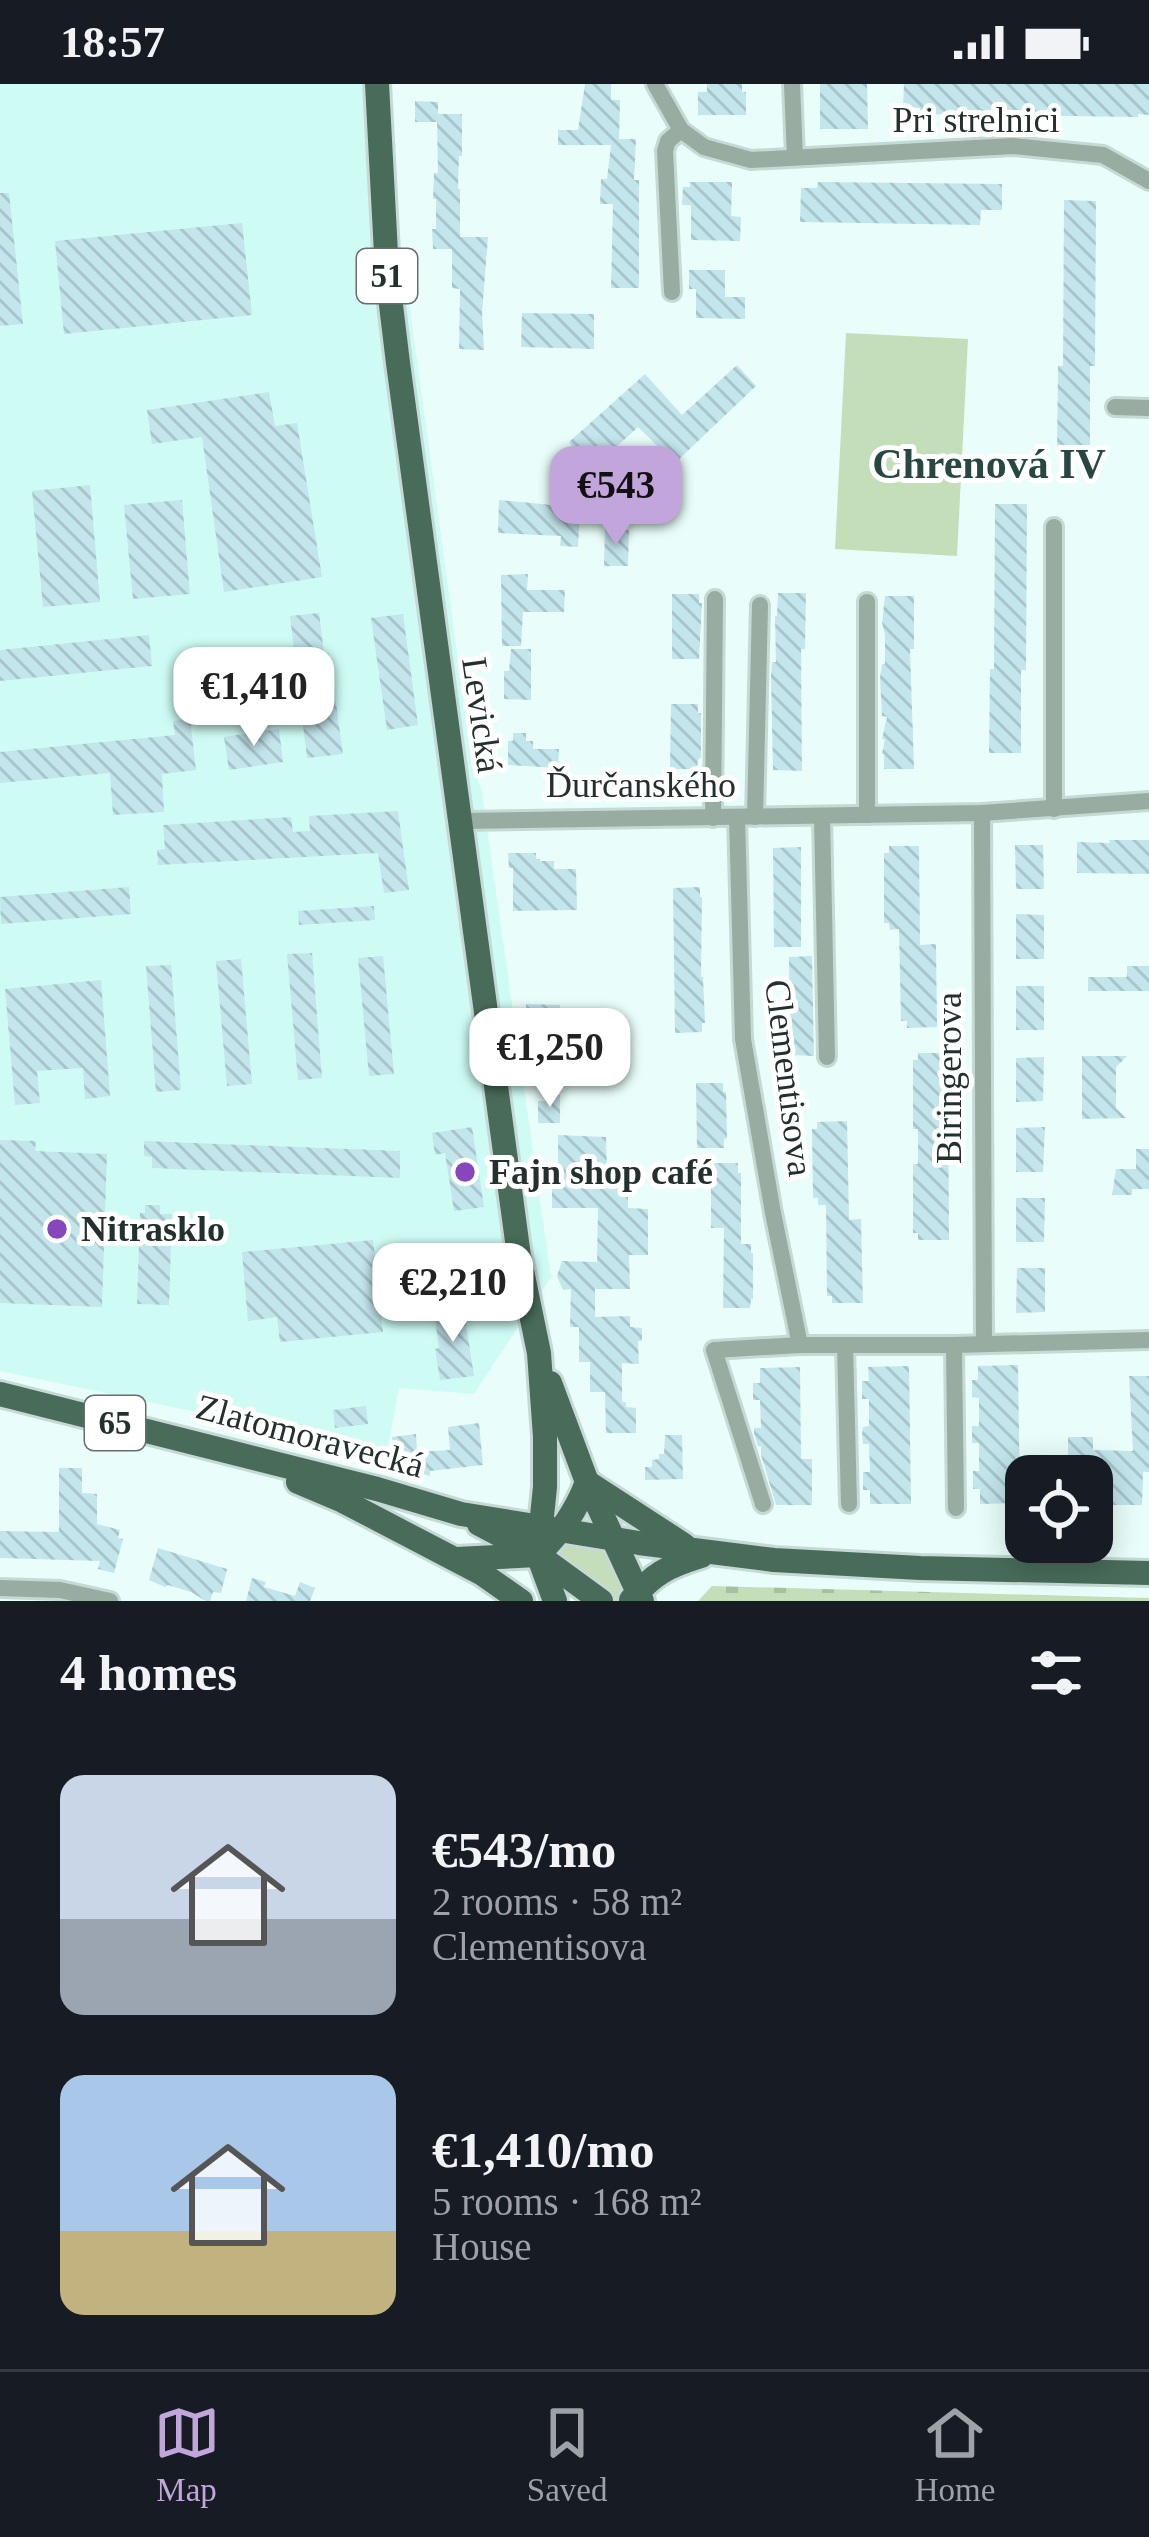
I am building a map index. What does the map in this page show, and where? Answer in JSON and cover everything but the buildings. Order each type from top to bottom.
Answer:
[{"type":"main road","name":"Levická","points":[[377,84],[387,272],[518,1256],[539,1352],[611,1538]]},
{"type":"main road","name":"Levická","points":[[539,1352],[552,1527]]},
{"type":"main road","name":"Zlatomoravecká","points":[[0,1394],[461,1514]]},
{"type":"main road","name":"65","points":[[229,1452],[343,1501],[481,1573],[521,1601]]},
{"type":"main road","name":"51","points":[[555,1601],[538,1555],[552,1527],[578,1505],[587,1483]]},
{"type":"main road","points":[[587,1483],[678,1543],[709,1553],[920,1568],[1149,1574]]},
{"type":"main road","name":"65","points":[[461,1514],[709,1553]]},
{"type":"main road","name":"65","points":[[461,1514],[538,1555],[601,1601]]},
{"type":"main road","name":"51","points":[[611,1538],[636,1598]]},
{"type":"main road","points":[[636,1598],[668,1566],[709,1553]]},
{"type":"main road","points":[[455,1559],[538,1555]]},
{"type":"street","points":[[655,84],[681,130],[664,151],[672,292]]},
{"type":"street","points":[[792,84],[795,157]]},
{"type":"street","name":"Pri strelnici","points":[[681,130],[704,147],[751,160],[1013,146],[1103,155],[1149,181]]},
{"type":"street","points":[[1115,407],[1149,408]]},
{"type":"street","points":[[1054,526],[1054,809]]},
{"type":"street","points":[[713,818],[715,598]]},
{"type":"street","points":[[867,602],[867,815]]},
{"type":"street","name":"Clementisova","points":[[760,605],[746,817],[743,1039],[800,1345]]},
{"type":"street","name":"Ďurčanského","points":[[461,821],[982,813],[1149,801]]},
{"type":"street","name":"Biringerova","points":[[982,813],[984,1343]]},
{"type":"street","points":[[821,816],[827,1057]]},
{"type":"street","points":[[763,1504],[714,1350],[1149,1340]]},
{"type":"street","points":[[845,1345],[849,1504]]},
{"type":"street","points":[[954,1345],[956,1508]]},
{"type":"street","points":[[0,1588],[60,1590],[110,1601]]},
{"type":"shaded area","points":[[0,84],[386,84],[394,247],[410,309],[473,769],[481,787],[551,1277],[474,1394],[399,1388],[387,1452],[0,1371]]},
{"type":"green space","points":[[846,333],[968,339],[957,556],[835,549]]},
{"type":"green space","points":[[565,1539],[607,1547],[626,1588],[618,1600],[555,1553]]},
{"type":"green space","points":[[712,1586],[1149,1598],[1149,1601],[698,1601]]},
{"type":"place","name":"Fajn shop café","points":[[465,1172]]},
{"type":"place","name":"Nitrasklo","points":[[57,1229]]},
{"type":"district","name":"Chrenová IV","points":[[989,464]]}]
